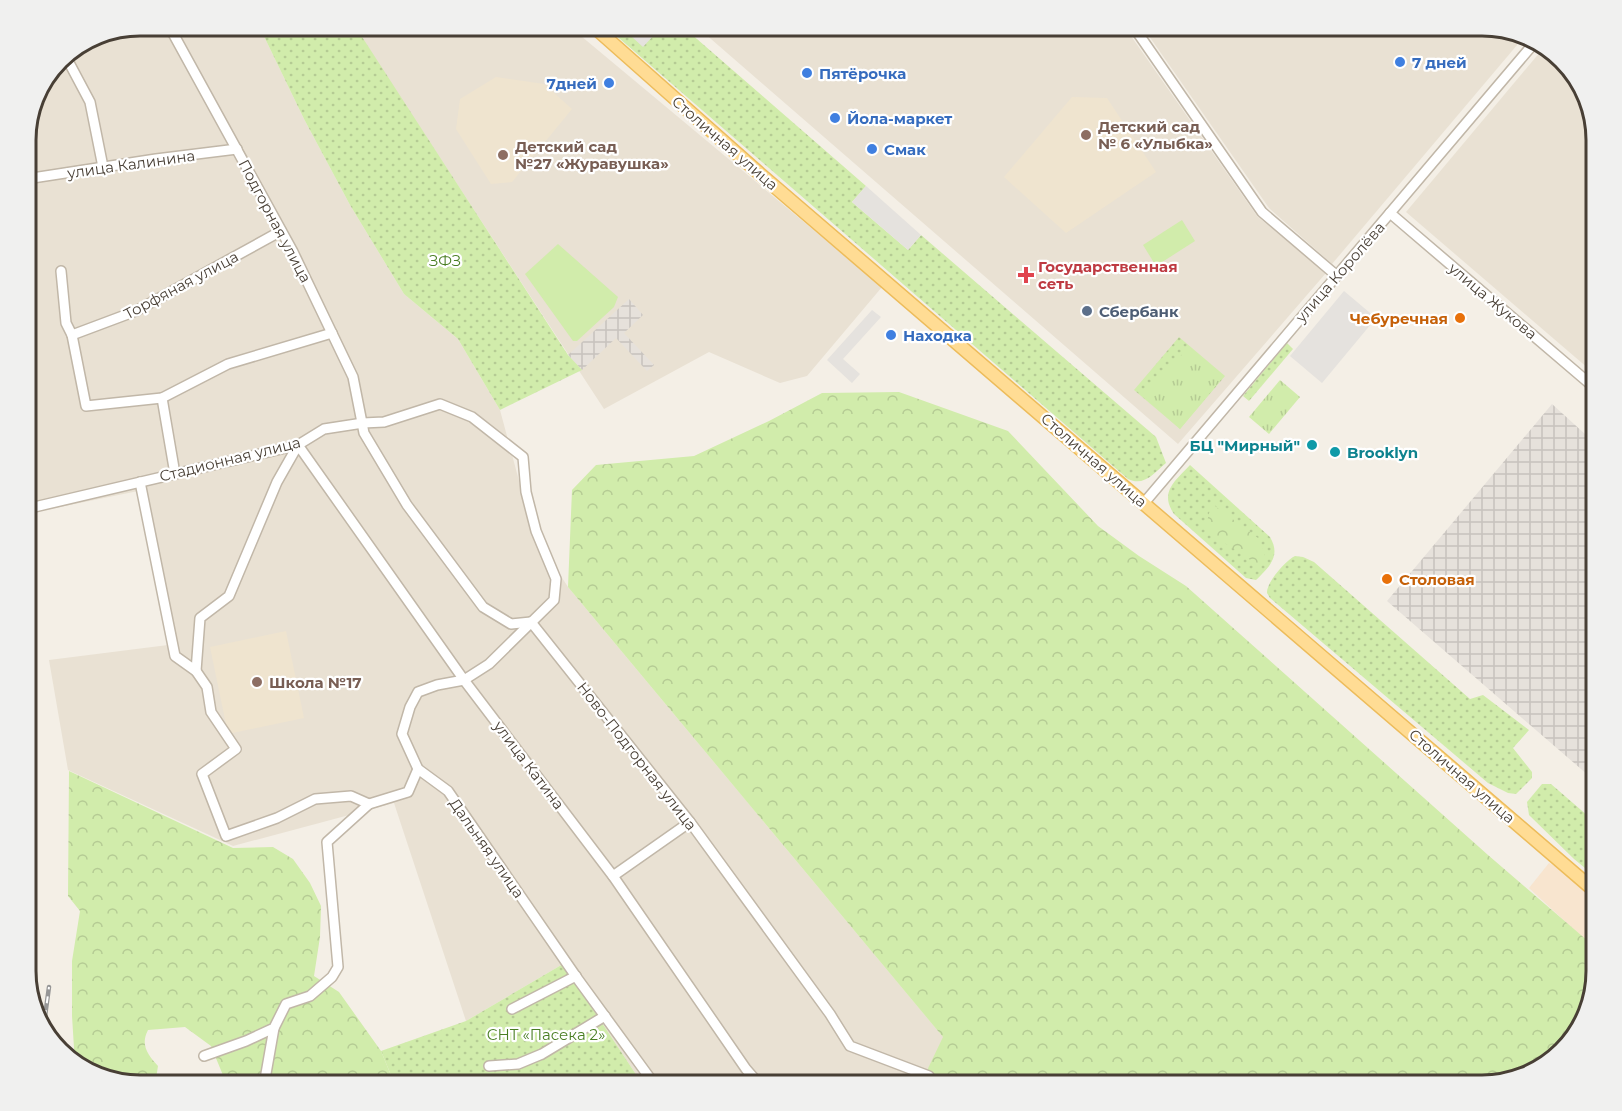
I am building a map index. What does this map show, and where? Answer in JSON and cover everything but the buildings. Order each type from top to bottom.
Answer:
[{"type":"main road","name":"Столичная улица","points":[[604,36],[768,181],[1586,883]]},
{"type":"street","name":"Подгорная улица","points":[[175,36],[293,252],[353,377],[363,423]]},
{"type":"street","points":[[1140,36],[1262,212],[1336,276]]},
{"type":"street","name":"улица Королёва","points":[[1144,503],[1530,48]]},
{"type":"street","points":[[70,64],[90,102],[103,167]]},
{"type":"street","name":"улица Калинина","points":[[36,177],[237,149]]},
{"type":"street","name":"улица Жукова","points":[[1390,213],[1586,380]]},
{"type":"street","name":"Торфяная улица","points":[[72,335],[136,311],[281,231]]},
{"type":"street","points":[[60,271],[66,323],[72,335],[86,406],[162,398],[228,364],[332,333]]},
{"type":"street","points":[[162,398],[176,474]]},
{"type":"street","name":"Стадионная улица","points":[[36,507],[298,445],[324,429],[384,422],[440,404],[472,417],[523,456]]},
{"type":"street","points":[[363,423],[364,433],[407,505],[483,607],[511,624],[531,622]]},
{"type":"street","points":[[196,671],[200,618],[229,596],[277,482],[298,445]]},
{"type":"street","name":"улица Катина","points":[[298,445],[464,680],[613,876],[751,1075]]},
{"type":"street","name":"Дальняя улица","points":[[523,456],[526,492],[536,531],[556,579],[554,600],[489,664],[464,680],[437,685],[418,692],[410,707],[402,734],[418,769],[448,791],[644,1075]]},
{"type":"street","points":[[140,482],[175,656],[196,671],[207,687],[211,712],[236,749],[202,774],[226,836],[277,818],[315,799],[351,796],[369,804]]},
{"type":"street","name":"Ново-Подгорная улица","points":[[531,622],[690,822],[830,1014],[850,1046],[926,1075]]},
{"type":"street","points":[[266,1075],[274,1028],[286,1004],[310,996],[332,977],[338,967],[327,842],[369,804],[408,792],[418,769]]},
{"type":"street","points":[[613,876],[690,822]]},
{"type":"street","points":[[512,1009],[576,976]]},
{"type":"street","points":[[489,1066],[518,1064],[605,1016]]},
{"type":"street","points":[[204,1056],[274,1028]]},
{"type":"shaded area","points":[[140,36],[264,36],[304,119],[350,205],[404,294],[458,339],[500,410],[533,533],[568,587],[944,1038],[925,1075],[636,1075],[563,964],[466,1021],[394,803],[233,846],[68,770],[49,660],[168,645],[138,491],[36,512],[36,133],[40,113],[57,77],[71,62],[88,50],[107,42]]},
{"type":"shaded area","points":[[361,36],[581,36],[882,287],[807,376],[780,383],[709,352],[604,409]]},
{"type":"shaded area","points":[[631,36],[653,36],[643,47]]},
{"type":"shaded area","points":[[708,36],[1131,36],[1257,216],[1326,273],[1178,444]]},
{"type":"shaded area","points":[[1149,36],[1482,36],[1518,43],[1332,264],[1269,208]]},
{"type":"shaded area","points":[[1539,53],[1551,62],[1572,88],[1585,126],[1586,366],[1406,212]]},
{"type":"shaded area","name":"Детский сад №27 «Журавушка»","points":[[496,77],[544,84],[572,109],[512,182],[491,184],[456,129],[460,99]]},
{"type":"shaded area","name":"Детский сад № 6 «Улыбка»","points":[[1072,97],[1107,98],[1156,172],[1066,233],[1004,177]]},
{"type":"shaded area","points":[[866,186],[921,235],[908,250],[852,202]]},
{"type":"shaded area","points":[[1344,291],[1376,318],[1322,383],[1290,356]]},
{"type":"shaded area","points":[[629,299],[643,315],[624,333],[654,365],[647,371],[616,338],[582,370],[568,355]]},
{"type":"shaded area","points":[[872,310],[881,317],[843,359],[860,374],[852,383],[827,360]]},
{"type":"shaded area","points":[[1552,404],[1586,435],[1586,773],[1387,601]]},
{"type":"shaded area","name":"Школа №17","points":[[286,631],[304,718],[228,734],[210,647]]},
{"type":"shaded area","points":[[1549,863],[1564,871],[1586,890],[1586,941],[1529,888]]},
{"type":"green space","name":"ЗФЗ","points":[[264,36],[361,36],[568,355],[582,370],[500,410],[458,339],[404,294],[350,205],[304,119]]},
{"type":"green space","points":[[617,36],[632,36],[643,46],[652,36],[694,36],[866,186],[852,202],[908,250],[921,235],[1156,437],[1166,463],[1144,480],[1128,479]]},
{"type":"green space","points":[[1182,220],[1195,241],[1156,266],[1143,245]]},
{"type":"green space","points":[[558,244],[618,297],[614,307],[577,341],[573,341],[525,274]]},
{"type":"green space","points":[[1179,337],[1225,376],[1180,429],[1134,390]]},
{"type":"green space","points":[[1287,343],[1293,349],[1249,401],[1243,396]]},
{"type":"green space","points":[[1189,347],[1224,376],[1180,429],[1143,396]]},
{"type":"green space","points":[[1280,380],[1300,397],[1269,434],[1249,417]]},
{"type":"green space","points":[[899,392],[1008,431],[1098,526],[1186,586],[1586,939],[1584,991],[1575,1017],[1560,1040],[1528,1064],[1509,1071],[1482,1075],[925,1075],[943,1037],[568,587],[572,490],[596,465],[694,456],[822,393]]},
{"type":"green space","points":[[1190,465],[1270,537],[1274,555],[1256,580],[1246,578],[1174,514],[1168,499],[1169,493],[1174,482]]},
{"type":"green space","points":[[1213,497],[1215,506],[1258,538],[1265,556],[1261,564],[1258,565],[1205,530]]},
{"type":"green space","points":[[1295,556],[1314,562],[1470,699],[1483,695],[1529,730],[1513,748],[1532,772],[1532,778],[1516,794],[1508,793],[1488,783],[1270,598],[1267,593],[1273,578]]},
{"type":"green space","points":[[69,771],[233,848],[273,847],[293,859],[310,883],[321,906],[320,937],[314,976],[339,992],[381,1051],[391,1075],[223,1075],[211,1046],[185,1027],[148,1030],[145,1045],[148,1054],[158,1066],[157,1075],[126,1074],[94,1064],[74,1051],[72,961],[80,911],[68,896]]},
{"type":"green space","points":[[1542,784],[1551,784],[1586,814],[1586,869],[1529,815],[1527,802]]},
{"type":"green space","name":"СНТ «Пасека 2»","points":[[563,964],[636,1075],[391,1075],[381,1051],[466,1021]]},
{"type":"railway","points":[[46,1012],[49,987]]},
{"type":"place","name":"7 дней","points":[[1400,62]]},
{"type":"place","name":"Пятёрочка","points":[[807,73]]},
{"type":"place","name":"7дней","points":[[609,83]]},
{"type":"place","name":"Йола-маркет","points":[[835,118]]},
{"type":"place","name":"Детский сад № 6 «Улыбка»","points":[[1086,135]]},
{"type":"place","name":"Смак","points":[[872,149]]},
{"type":"place","name":"Детский сад №27 «Журавушка»","points":[[503,155]]},
{"type":"place","name":"Государственная сеть","points":[[1026,275]]},
{"type":"place","name":"Сбербанк","points":[[1087,311]]},
{"type":"place","name":"Чебуречная","points":[[1460,318]]},
{"type":"place","name":"Находка","points":[[891,335]]},
{"type":"place","name":"БЦ \"Мирный\"","points":[[1312,445]]},
{"type":"place","name":"Brooklyn","points":[[1335,452]]},
{"type":"place","name":"Столовая","points":[[1387,579]]},
{"type":"place","name":"Школа №17","points":[[257,682]]}]
